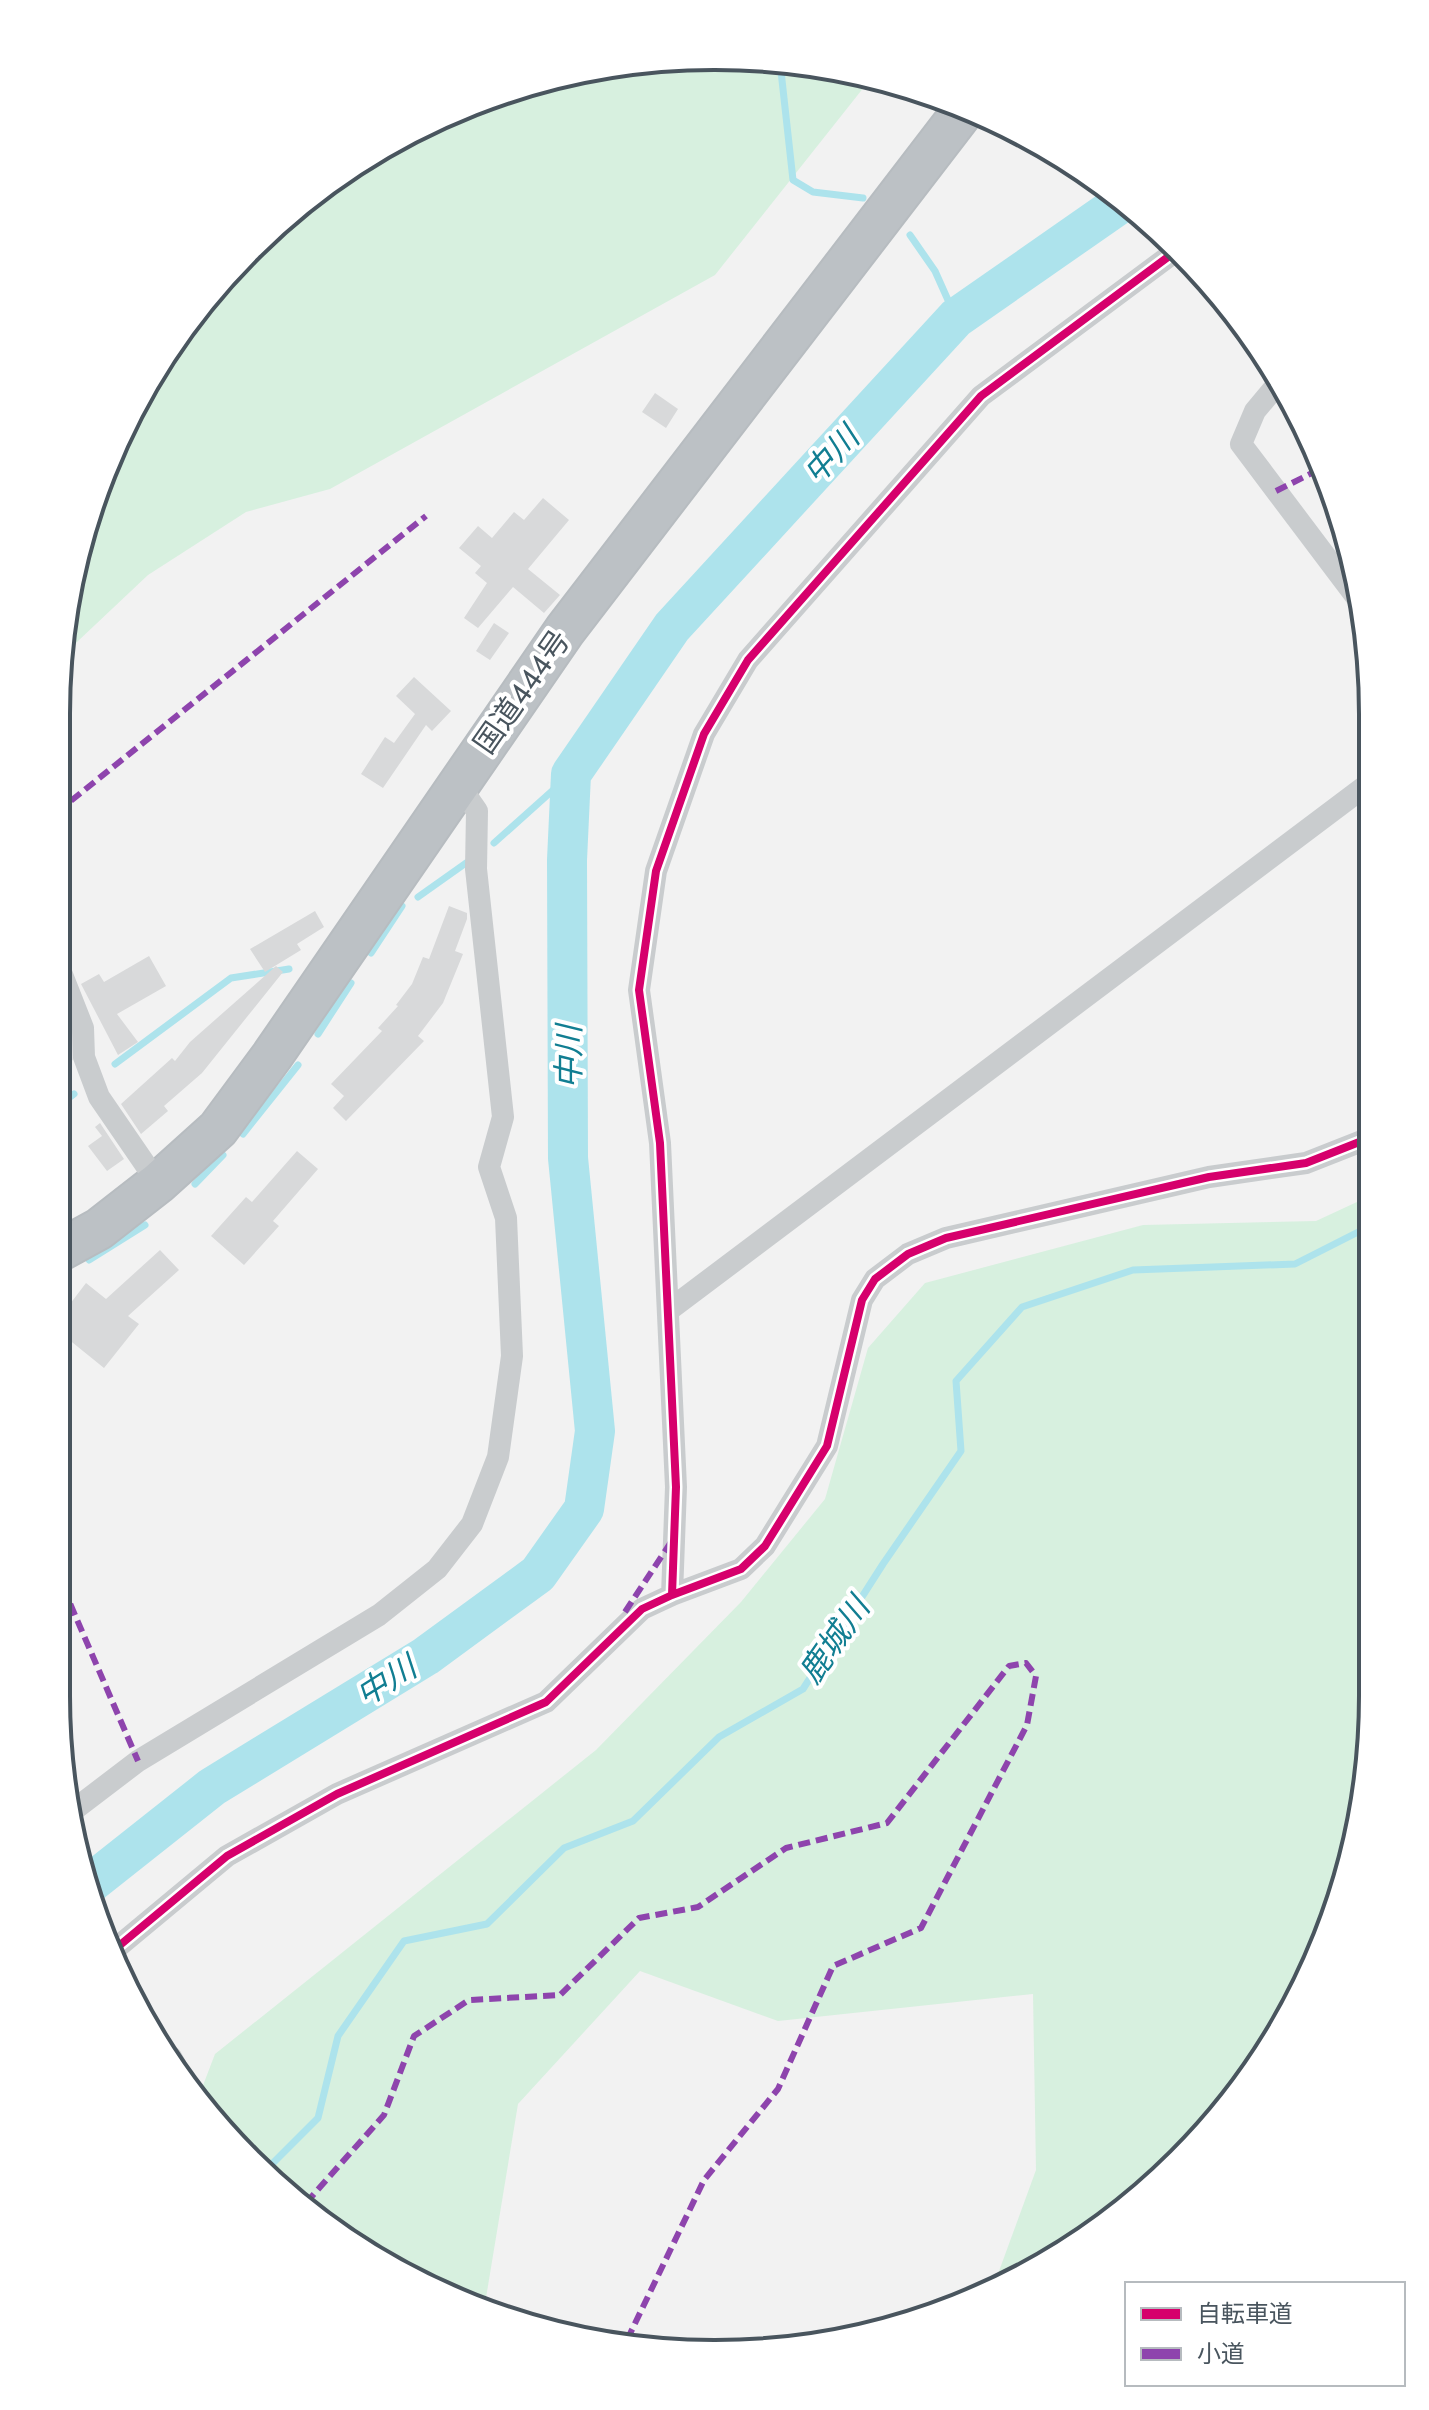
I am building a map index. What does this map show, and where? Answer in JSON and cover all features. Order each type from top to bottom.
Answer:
[{"type":"highway","name":"国道444号","points":[[70,1245],[99,1229],[158,1183],[218,1129],[565,630],[958,118]]},
{"type":"street","points":[[672,1595],[676,1487],[660,1143],[639,990],[656,871],[704,734],[748,660],[981,396],[1168,257]]},
{"type":"street","points":[[1272,391],[1255,411],[1241,444],[1345,583]]},
{"type":"street","points":[[80,1805],[138,1761],[379,1615],[437,1569],[472,1524],[498,1457],[512,1356],[506,1218],[489,1167],[503,1117],[476,869],[477,811],[459,785]]},
{"type":"street","points":[[669,1310],[1359,791]]},
{"type":"street","points":[[70,995],[83,1028],[84,1057],[99,1097],[158,1183]]},
{"type":"street","points":[[120,1945],[227,1856],[337,1794],[546,1702],[642,1609],[741,1569],[765,1546],[827,1446],[862,1300],[875,1279],[908,1254],[946,1238],[1209,1177],[1306,1163],[1359,1142]]},
{"type":"shaded area","points":[[70,1005],[78,1025],[77,1057],[70,1062]]},
{"type":"green space","points":[[714,70],[757,71],[863,88],[715,275],[330,489],[246,512],[148,575],[74,645],[82,589],[104,507],[136,429],[156,392],[203,322],[259,259],[322,203],[356,179],[429,136],[468,119],[507,104],[589,82],[672,71]]},
{"type":"green space","points":[[1359,1201],[1359,1696],[1358,1738],[1347,1821],[1325,1903],[1293,1981],[1273,2018],[1226,2088],[1199,2120],[1170,2151],[1107,2207],[1037,2254],[998,2275],[1036,2170],[1033,1994],[778,2021],[640,1971],[518,2104],[486,2298],[429,2274],[392,2254],[322,2207],[259,2151],[203,2088],[215,2054],[596,1750],[741,1602],[825,1499],[868,1348],[925,1283],[1143,1225],[1316,1221]]},
{"type":"building","points":[[655,393],[678,409],[666,428],[642,412]]},
{"type":"building","points":[[543,498],[569,520],[528,569],[560,595],[544,613],[513,587],[478,628],[464,618],[487,583],[475,573],[481,566],[459,548],[478,526],[492,538],[514,512],[524,520]]},
{"type":"building","points":[[494,623],[509,633],[490,660],[476,651]]},
{"type":"building","points":[[414,677],[451,711],[432,731],[426,725],[383,788],[361,774],[385,737],[394,743],[415,714],[396,696]]},
{"type":"building","points":[[449,906],[467,913],[467,919],[455,951],[463,954],[443,1003],[418,1036],[424,1041],[346,1121],[333,1108],[344,1096],[331,1084],[382,1031],[378,1028],[412,984],[423,957],[429,959]]},
{"type":"building","points":[[315,911],[324,927],[297,944],[301,950],[265,972],[250,949]]},
{"type":"building","points":[[149,956],[166,986],[117,1014],[138,1042],[118,1055],[81,984],[99,974],[104,982]]},
{"type":"building","points":[[276,966],[283,972],[202,1073],[164,1106],[168,1111],[141,1134],[121,1104],[172,1058],[175,1061],[190,1042]]},
{"type":"building","points":[[100,1123],[124,1159],[107,1171],[88,1146],[102,1136],[95,1127]]},
{"type":"building","points":[[297,1151],[318,1169],[273,1221],[279,1226],[244,1265],[211,1236],[246,1197],[252,1202]]},
{"type":"building","points":[[160,1250],[179,1270],[128,1316],[139,1324],[104,1368],[70,1341],[70,1304],[86,1283],[106,1299]]},
{"type":"waterway","points":[[781,74],[793,180],[813,192],[863,198]]},
{"type":"waterway","name":"中川","points":[[97,1878],[212,1787],[426,1656],[538,1574],[584,1509],[595,1431],[568,1158],[567,860],[571,774],[672,627],[956,318],[1113,208]]},
{"type":"waterway","points":[[910,235],[935,271],[956,318]]},
{"type":"waterway","points":[[494,843],[571,774]]},
{"type":"waterway","points":[[418,897],[466,863]]},
{"type":"waterway","points":[[371,953],[402,906]]},
{"type":"waterway","points":[[115,1064],[231,978],[289,969]]},
{"type":"waterway","points":[[318,1034],[351,983]]},
{"type":"waterway","points":[[243,1134],[298,1065]]},
{"type":"waterway","points":[[70,1097],[74,1094]]},
{"type":"waterway","points":[[195,1184],[223,1155]]},
{"type":"waterway","points":[[89,1260],[145,1225]]},
{"type":"waterway","name":"鹿城川","points":[[272,2164],[318,2118],[338,2036],[404,1941],[487,1924],[564,1848],[633,1821],[719,1737],[803,1689],[883,1564],[961,1451],[956,1381],[1022,1307],[1133,1270],[1295,1264],[1359,1232]]},
{"type":"marked path","points":[[1276,491],[1312,473]]},
{"type":"marked path","points":[[70,802],[426,516]]},
{"type":"marked path","points":[[625,1612],[671,1542]]},
{"type":"marked path","points":[[70,1603],[138,1761]]},
{"type":"marked path","points":[[311,2198],[384,2115],[414,2036],[469,2000],[560,1995],[639,1918],[698,1907],[786,1848],[887,1823],[1009,1666],[1026,1663],[1036,1676],[1027,1725],[921,1928],[833,1966],[778,2089],[704,2180],[630,2334]]},
{"type":"cycle path","points":[[120,1945],[227,1856],[337,1794],[546,1702],[642,1609],[672,1595],[676,1487],[660,1143],[639,990],[656,871],[704,734],[748,660],[981,396],[1168,257]]},
{"type":"cycle path","points":[[672,1595],[741,1569],[765,1546],[827,1446],[862,1300],[875,1279],[908,1254],[946,1238],[1209,1177],[1306,1163],[1359,1142]]}]
